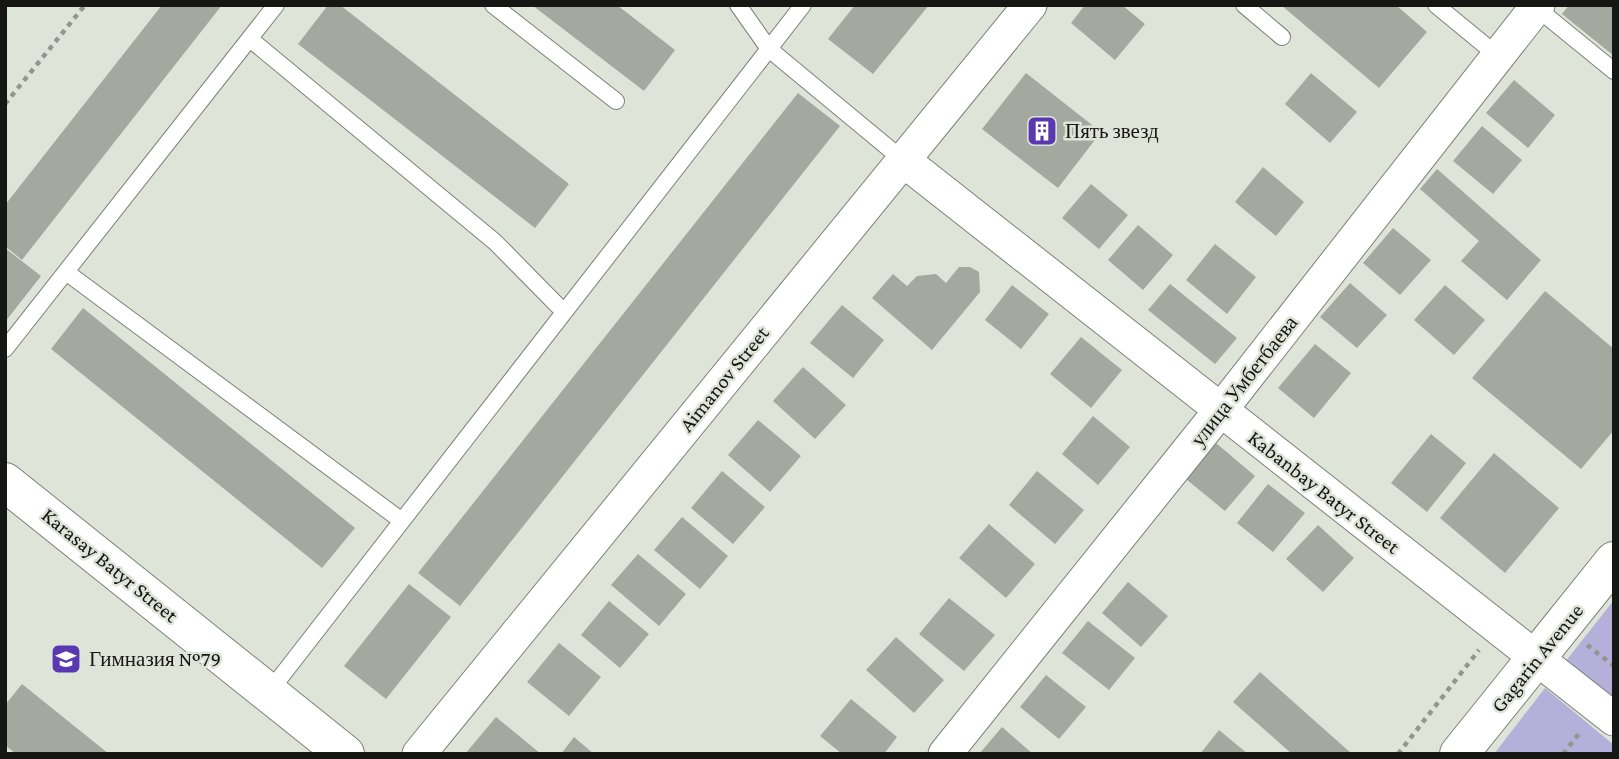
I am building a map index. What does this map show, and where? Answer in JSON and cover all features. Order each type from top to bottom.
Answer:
[{"type":"street","name":"Aimanov Street","points":[[419,754],[1030,5]]},
{"type":"street","name":"улица Умбетбаева","points":[[946,754],[1220,411],[1536,6]]},
{"type":"street","name":"Kabanbay Batyr Street","points":[[903,160],[1536,659],[1601,721]]},
{"type":"street","name":"Karasay Batyr Street","points":[[5,482],[345,754]]},
{"type":"street","name":"Gagarin Avenue","points":[[1459,754],[1614,561]]},
{"type":"lane","points":[[5,349],[276,5]]},
{"type":"lane","points":[[494,5],[616,101]]},
{"type":"lane","points":[[738,5],[769,48],[903,160]]},
{"type":"lane","points":[[269,692],[803,5]]},
{"type":"lane","points":[[1244,5],[1282,37]]},
{"type":"lane","points":[[1436,5],[1498,56]]},
{"type":"lane","points":[[1536,6],[1614,71]]},
{"type":"lane","points":[[250,39],[495,242],[564,312]]},
{"type":"lane","points":[[66,272],[402,521]]},
{"type":"path","points":[[5,104],[85,5]]},
{"type":"path","points":[[1581,641],[1614,666]]},
{"type":"path","points":[[1398,754],[1483,645]]},
{"type":"path","points":[[1566,752],[1601,721]]},
{"type":"shaded area","points":[[1614,600],[1614,707],[1565,662]]},
{"type":"shaded area","points":[[1545,688],[1614,745],[1614,754],[1494,754]]},
{"type":"building","points":[[162,5],[222,5],[22,260],[5,246],[5,205]]},
{"type":"building","points":[[328,5],[340,5],[569,184],[535,228],[298,44]]},
{"type":"building","points":[[532,5],[617,5],[675,50],[644,91]]},
{"type":"building","points":[[855,5],[929,5],[873,74],[828,39]]},
{"type":"building","points":[[1085,5],[1122,5],[1145,24],[1115,60],[1071,23]]},
{"type":"building","points":[[1281,5],[1396,5],[1427,32],[1379,88]]},
{"type":"building","points":[[1569,5],[1614,5],[1614,56],[1562,14]]},
{"type":"building","name":"Пять звезд","points":[[1026,73],[1101,132],[1058,188],[982,129]]},
{"type":"building","points":[[1311,73],[1357,112],[1330,143],[1285,104]]},
{"type":"building","points":[[1514,80],[1555,115],[1528,148],[1486,113]]},
{"type":"building","points":[[798,93],[840,126],[460,606],[418,573]]},
{"type":"building","points":[[1482,126],[1522,160],[1493,194],[1453,161]]},
{"type":"building","points":[[1263,167],[1304,202],[1276,236],[1235,202]]},
{"type":"building","points":[[1437,169],[1541,260],[1507,300],[1461,261],[1479,241],[1420,189]]},
{"type":"building","points":[[1091,184],[1128,215],[1099,249],[1062,218]]},
{"type":"building","points":[[1138,225],[1173,255],[1143,290],[1108,260]]},
{"type":"building","points":[[1393,228],[1431,260],[1400,295],[1363,263]]},
{"type":"building","points":[[1215,244],[1256,277],[1227,314],[1186,280]]},
{"type":"building","points":[[5,248],[41,276],[5,322]]},
{"type":"building","points":[[959,267],[970,267],[979,272],[980,292],[932,350],[872,298],[893,274],[907,286],[917,276],[936,274],[946,283]]},
{"type":"building","points":[[1350,283],[1387,315],[1357,348],[1320,317]]},
{"type":"building","points":[[1170,284],[1237,338],[1215,364],[1148,310]]},
{"type":"building","points":[[1012,285],[1049,314],[1021,349],[985,320]]},
{"type":"building","points":[[1445,285],[1485,320],[1454,355],[1414,320]]},
{"type":"building","points":[[1545,291],[1614,349],[1614,430],[1581,469],[1472,378]]},
{"type":"building","points":[[842,305],[884,340],[853,378],[810,343]]},
{"type":"building","points":[[83,308],[355,528],[322,568],[51,349]]},
{"type":"building","points":[[1081,337],[1122,370],[1091,408],[1050,374]]},
{"type":"building","points":[[1315,344],[1351,373],[1314,418],[1278,388]]},
{"type":"building","points":[[803,367],[846,405],[815,439],[773,401]]},
{"type":"building","points":[[1093,416],[1130,447],[1098,485],[1062,454]]},
{"type":"building","points":[[758,420],[801,456],[770,492],[728,455]]},
{"type":"building","points":[[1431,434],[1466,463],[1427,512],[1391,483]]},
{"type":"building","points":[[1216,443],[1255,476],[1225,511],[1186,479]]},
{"type":"building","points":[[1494,453],[1559,508],[1505,573],[1440,518]]},
{"type":"building","points":[[722,471],[765,507],[733,544],[691,508]]},
{"type":"building","points":[[1037,471],[1084,510],[1055,544],[1009,505]]},
{"type":"building","points":[[1268,484],[1305,513],[1273,552],[1237,523]]},
{"type":"building","points":[[682,517],[728,556],[700,589],[654,550]]},
{"type":"building","points":[[989,524],[1035,564],[1006,598],[959,558]]},
{"type":"building","points":[[1318,525],[1354,558],[1323,592],[1286,559]]},
{"type":"building","points":[[638,554],[686,594],[659,626],[611,585]]},
{"type":"building","points":[[1128,582],[1168,616],[1141,647],[1102,613]]},
{"type":"building","points":[[409,584],[451,617],[386,699],[344,666]]},
{"type":"building","points":[[949,598],[995,635],[964,671],[919,634]]},
{"type":"building","points":[[609,601],[649,634],[620,668],[581,635]]},
{"type":"building","points":[[1088,621],[1135,658],[1109,690],[1062,653]]},
{"type":"building","points":[[896,637],[944,680],[914,713],[866,670]]},
{"type":"building","points":[[559,643],[601,677],[569,716],[527,682]]},
{"type":"building","points":[[1260,672],[1352,754],[1292,754],[1233,702]]},
{"type":"building","points":[[1046,675],[1086,707],[1059,739],[1020,707]]},
{"type":"building","points":[[22,684],[109,754],[16,754],[5,745],[5,705]]},
{"type":"building","points":[[851,699],[897,737],[884,754],[842,754],[820,736]]},
{"type":"building","points":[[496,717],[541,754],[465,754]]},
{"type":"building","points":[[1002,727],[1033,754],[979,754]]},
{"type":"building","points":[[1219,730],[1248,754],[1200,754]]},
{"type":"building","points":[[574,737],[594,754],[561,754]]},
{"type":"place","name":"Пять звезд","points":[[1042,131]]},
{"type":"place","name":"Гимназия №79","points":[[66,659]]}]
